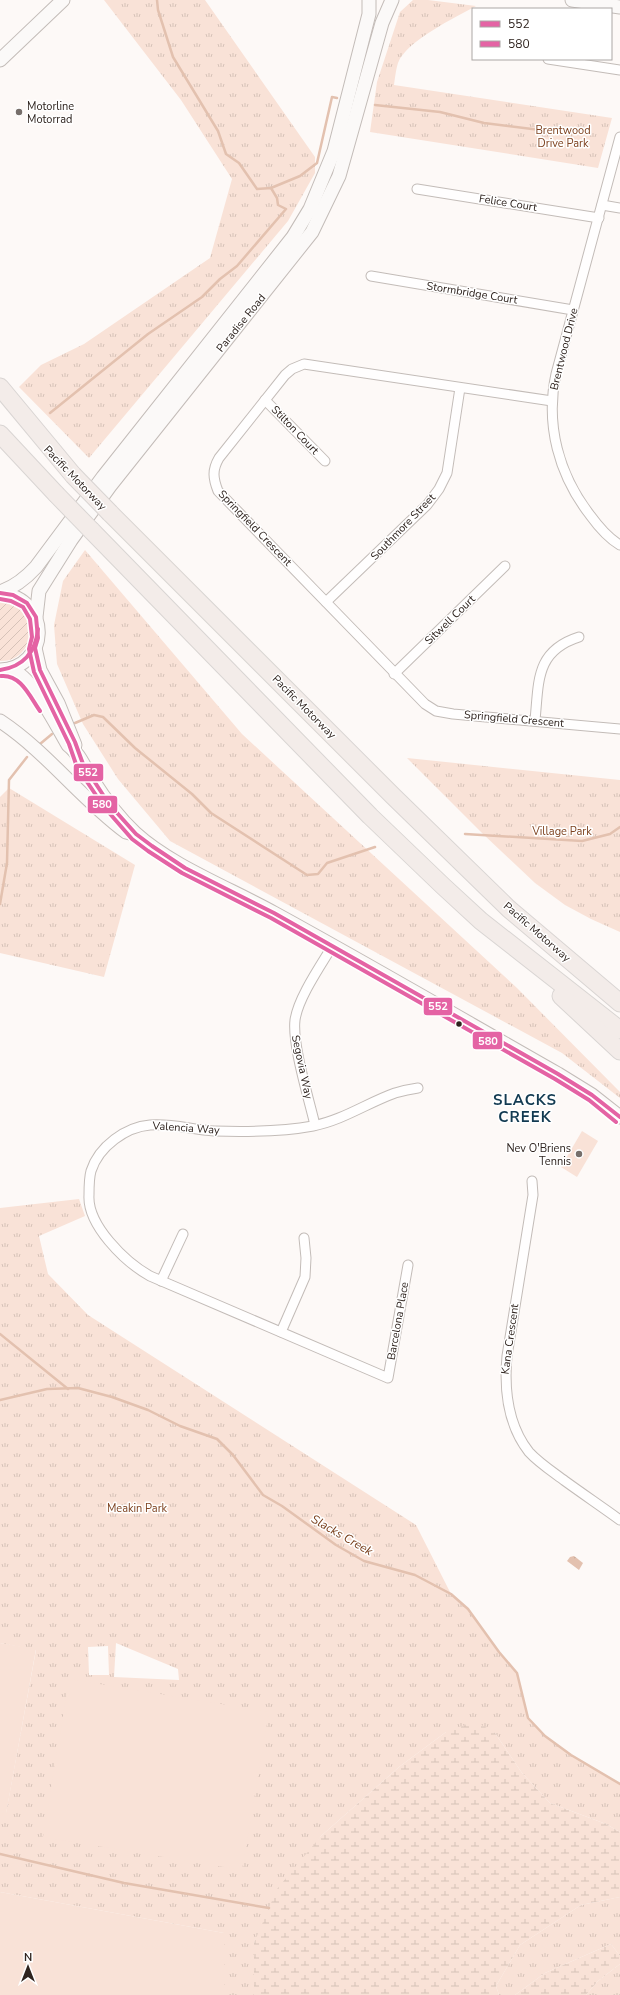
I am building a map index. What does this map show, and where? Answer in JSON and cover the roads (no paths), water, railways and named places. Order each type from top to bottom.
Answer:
[{"type":"highway","points":[[0,387],[73,476]]},
{"type":"highway","name":"Pacific Motorway","points":[[0,399],[73,476],[508,909],[620,1003]]},
{"type":"highway","points":[[0,434],[56,494],[370,816],[620,1051]]},
{"type":"highway","points":[[481,921],[620,1030]]},
{"type":"main road","points":[[0,60],[62,0]]},
{"type":"main road","name":"Paradise Road","points":[[0,592],[10,589],[25,579],[36,567],[103,477],[293,237],[310,209],[334,151],[368,15],[370,0]]},
{"type":"main road","name":"Paradise Road","points":[[35,648],[38,638],[36,617],[39,591],[71,540],[110,486],[312,232],[339,176],[382,23],[392,0]]},
{"type":"main road","points":[[572,0],[620,8]]},
{"type":"main road","points":[[0,592],[13,595],[27,604],[36,617]]},
{"type":"main road","points":[[3,670],[20,664],[29,657],[35,648]]},
{"type":"main road","points":[[35,648],[40,670],[75,742],[76,751]]},
{"type":"main road","points":[[3,670],[23,676],[68,744],[76,751],[102,794],[135,833],[169,858],[333,946],[558,1074],[592,1096],[620,1117]]},
{"type":"main road","points":[[0,721],[18,733],[43,755],[103,815],[126,832],[135,833]]},
{"type":"street","points":[[555,60],[620,70]]},
{"type":"street","name":"Brentwood Drive","points":[[620,136],[556,374],[552,401],[555,443],[567,480],[578,500],[596,523],[620,545]]},
{"type":"street","name":"Felice Court","points":[[417,189],[598,218]]},
{"type":"street","points":[[602,205],[620,208]]},
{"type":"street","name":"Stormbridge Court","points":[[371,276],[573,310]]},
{"type":"street","name":"Springfield Crescent","points":[[552,401],[304,364],[288,372],[219,458],[213,468],[213,479],[218,491],[394,674],[425,704],[436,711],[453,714],[535,720],[620,729]]},
{"type":"street","name":"Southmore Street","points":[[326,602],[428,505],[440,489],[447,473],[460,388]]},
{"type":"street","name":"Stilton Court","points":[[265,400],[325,461]]},
{"type":"street","name":"Sitwell Court","points":[[394,674],[505,566]]},
{"type":"street","points":[[535,720],[541,669],[545,659],[566,641],[579,637]]},
{"type":"street","name":"Segovia Way","points":[[315,1125],[294,1034],[295,1018],[300,1003],[333,946]]},
{"type":"street","name":"Valencia Way","points":[[388,1378],[161,1281],[140,1270],[128,1260],[104,1234],[96,1222],[88,1201],[91,1171],[99,1156],[109,1144],[123,1133],[137,1127],[151,1124],[228,1131],[292,1129],[338,1120],[394,1093],[418,1088]]},
{"type":"street","name":"Kana Crescent","points":[[532,1181],[533,1195],[507,1356],[505,1381],[508,1408],[516,1430],[529,1452],[548,1469],[620,1520]]},
{"type":"street","points":[[161,1281],[183,1234]]},
{"type":"street","points":[[281,1332],[304,1277],[306,1258],[304,1238]]},
{"type":"street","name":"Barcelona Place","points":[[388,1378],[408,1265]]},
{"type":"water","points":[[574,1556],[583,1563],[579,1570],[567,1561],[570,1557]]},
{"type":"waterway","points":[[50,413],[148,334],[202,297],[220,279],[237,266],[286,209],[278,205],[277,198],[271,188],[257,189],[239,163],[226,154],[218,131],[173,57],[158,10],[157,0]]},
{"type":"waterway","points":[[271,188],[300,176],[317,163],[332,97],[337,98]]},
{"type":"waterway","points":[[375,105],[440,112],[484,123],[572,134]]},
{"type":"waterway","points":[[75,723],[94,715],[103,717],[135,748],[192,794],[211,813],[307,875],[318,874],[327,863],[375,847]]},
{"type":"waterway","points":[[40,744],[52,734]]},
{"type":"waterway","points":[[0,904],[7,863],[9,780],[27,757]]},
{"type":"waterway","points":[[465,834],[582,841],[610,834],[620,827]]},
{"type":"waterway","points":[[0,1334],[68,1389]]},
{"type":"waterway","name":"Slacks Creek","points":[[0,1400],[47,1389],[78,1388],[112,1397],[148,1410],[180,1426],[217,1439],[233,1455],[263,1495],[282,1506],[336,1545],[364,1561],[415,1575],[451,1594],[468,1609],[499,1652],[517,1673],[528,1718],[545,1736],[571,1755],[620,1784]]},
{"type":"waterway","points":[[0,1854],[124,1883],[269,1908]]},
{"type":"place","name":"Motorline Motorrad","points":[[19,112]]},
{"type":"place","name":"Nev O'Briens Tennis","points":[[579,1154]]},
{"type":"district","name":"SLACKS CREEK","points":[[525,1108]]},
{"type":"park label","name":"Brentwood Drive Park","points":[[563,136]]},
{"type":"park label","name":"Village Park","points":[[562,831]]},
{"type":"park label","name":"Meakin Park","points":[[137,1508]]}]
